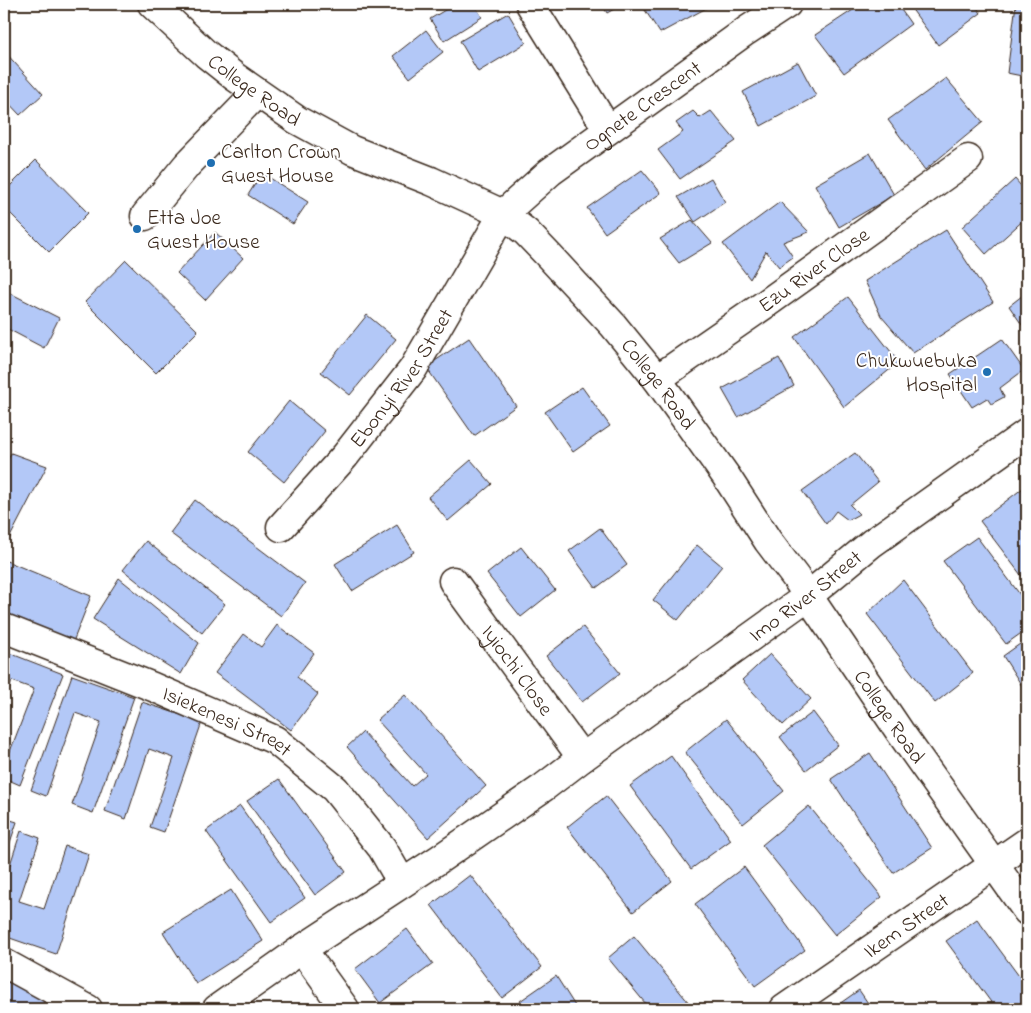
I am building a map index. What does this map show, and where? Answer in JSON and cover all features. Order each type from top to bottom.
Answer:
[{"type":"street","name":"College Road","points":[[152,4],[206,54],[257,93],[297,120],[352,150],[431,181],[503,214],[526,232],[613,325],[657,379],[726,476],[768,541],[808,596],[900,732],[1027,911]]},
{"type":"street","points":[[530,4],[608,130]]},
{"type":"street","name":"Ognete Crescent","points":[[503,214],[550,172],[787,4]]},
{"type":"street","points":[[145,216],[187,165],[257,93]]},
{"type":"street","name":"Ezu River Close","points":[[657,379],[968,159]]},
{"type":"street","name":"Ebonyi River Street","points":[[281,527],[345,456],[412,368],[503,214]]},
{"type":"street","name":"Imo River Street","points":[[217,1009],[544,787],[808,596],[872,543],[1027,433]]},
{"type":"street","name":"Iyiochi Close","points":[[453,581],[582,758]]},
{"type":"street","name":"Isiekenesi Street","points":[[4,628],[153,687],[275,740],[335,789],[382,848],[402,883]]},
{"type":"street","name":"Ikem Street","points":[[784,1009],[1027,842]]},
{"type":"street","points":[[302,950],[345,1009]]},
{"type":"street","points":[[4,963],[88,1009]]},
{"type":"building","points":[[455,4],[474,4],[482,17],[444,41],[430,19]]},
{"type":"building","points":[[602,4],[623,4],[607,13]]},
{"type":"building","points":[[641,4],[714,4],[660,33]]},
{"type":"building","points":[[862,4],[897,4],[911,24],[844,73],[815,35]]},
{"type":"building","points":[[908,4],[974,4],[981,13],[938,45]]},
{"type":"building","points":[[1016,4],[1027,5],[1027,77],[1007,73]]},
{"type":"building","points":[[508,13],[526,43],[478,72],[460,41]]},
{"type":"building","points":[[426,30],[443,52],[410,78],[393,56]]},
{"type":"building","points":[[4,51],[43,94],[20,115],[4,98]]},
{"type":"building","points":[[798,62],[816,96],[761,126],[743,92]]},
{"type":"building","points":[[946,78],[983,122],[925,170],[888,120]]},
{"type":"building","points":[[693,111],[700,118],[711,111],[736,141],[680,179],[658,150],[683,132],[676,123]]},
{"type":"building","points":[[870,153],[894,195],[839,227],[815,185]]},
{"type":"building","points":[[36,160],[88,213],[49,252],[4,207],[4,192]]},
{"type":"building","points":[[642,170],[661,193],[605,233],[587,208]]},
{"type":"building","points":[[262,173],[308,202],[293,224],[248,195]]},
{"type":"building","points":[[711,178],[725,202],[695,222],[678,197]]},
{"type":"building","points":[[1015,179],[1027,193],[1027,217],[986,254],[962,227]]},
{"type":"building","points":[[780,202],[809,232],[783,242],[793,257],[779,267],[766,251],[750,279],[723,244]]},
{"type":"building","points":[[692,220],[712,243],[679,263],[660,239]]},
{"type":"building","points":[[946,230],[993,302],[913,353],[881,316],[865,281]]},
{"type":"building","points":[[215,232],[243,258],[205,300],[177,273]]},
{"type":"building","points":[[126,260],[198,331],[156,373],[85,302]]},
{"type":"building","points":[[4,290],[59,318],[44,348],[4,327]]},
{"type":"building","points":[[1027,292],[1027,332],[1009,306]]},
{"type":"building","points":[[848,297],[899,362],[844,407],[794,337]]},
{"type":"building","points":[[367,315],[396,339],[350,395],[321,372]]},
{"type":"building","points":[[469,338],[516,406],[474,436],[426,367]]},
{"type":"building","name":"Chukwuebuka Hospital","points":[[1002,339],[1024,370],[1000,388],[1004,397],[991,404],[987,398],[972,407],[950,374]]},
{"type":"building","points":[[779,358],[794,386],[738,417],[722,389]]},
{"type":"building","points":[[582,387],[610,426],[573,452],[545,412]]},
{"type":"building","points":[[289,401],[325,431],[284,482],[248,452]]},
{"type":"building","points":[[11,453],[47,466],[9,539],[4,537],[4,467]]},
{"type":"building","points":[[855,453],[878,482],[850,505],[859,514],[848,520],[836,511],[826,524],[802,491]]},
{"type":"building","points":[[471,460],[492,484],[448,521],[428,497]]},
{"type":"building","points":[[1027,485],[1027,583],[980,521]]},
{"type":"building","points":[[195,500],[305,583],[281,616],[170,533]]},
{"type":"building","points":[[397,525],[414,552],[352,591],[335,564]]},
{"type":"building","points":[[600,528],[627,565],[596,588],[569,551]]},
{"type":"building","points":[[977,537],[1027,604],[1027,629],[1006,644],[943,561]]},
{"type":"building","points":[[146,541],[225,604],[202,633],[123,570]]},
{"type":"building","points":[[697,545],[722,566],[678,620],[653,600]]},
{"type":"building","points":[[521,547],[555,590],[521,617],[487,574]]},
{"type":"building","points":[[4,560],[91,596],[71,647],[4,620]]},
{"type":"building","points":[[119,578],[199,643],[181,674],[93,619]]},
{"type":"building","points":[[903,580],[973,673],[935,703],[867,614]]},
{"type":"building","points":[[277,625],[314,653],[297,677],[318,694],[291,730],[215,673],[244,634],[261,647]]},
{"type":"building","points":[[583,627],[620,673],[582,702],[546,656]]},
{"type":"building","points":[[1027,639],[1027,694],[1003,656]]},
{"type":"building","points":[[4,651],[63,674],[20,785],[4,778],[4,767],[34,689],[12,681],[4,703]]},
{"type":"building","points":[[770,654],[811,699],[783,725],[742,680]]},
{"type":"building","points":[[72,675],[134,697],[93,813],[72,805],[101,722],[75,713],[46,796],[31,790]]},
{"type":"building","points":[[405,695],[486,786],[428,838],[347,747],[363,732],[412,786],[426,774],[377,720]]},
{"type":"building","points":[[142,702],[202,722],[164,832],[150,827],[174,758],[149,749],[126,819],[105,811]]},
{"type":"building","points":[[813,712],[838,745],[806,770],[780,737]]},
{"type":"building","points":[[726,719],[784,791],[743,824],[685,752]]},
{"type":"building","points":[[870,753],[932,848],[893,873],[831,779]]},
{"type":"building","points":[[671,756],[731,840],[691,869],[630,786]]},
{"type":"building","points":[[279,779],[346,872],[315,895],[247,801]]},
{"type":"building","points":[[606,796],[672,881],[633,912],[567,827]]},
{"type":"building","points":[[240,806],[305,898],[271,922],[206,831]]},
{"type":"building","points":[[809,806],[882,897],[835,935],[762,845]]},
{"type":"building","points":[[4,818],[17,822],[4,860]]},
{"type":"building","points":[[21,831],[40,838],[19,901],[44,909],[65,846],[89,854],[56,954],[4,936],[4,883]]},
{"type":"building","points":[[744,867],[805,950],[755,986],[695,904]]},
{"type":"building","points":[[470,875],[542,967],[502,998],[431,905]]},
{"type":"building","points":[[231,890],[263,941],[196,984],[163,932]]},
{"type":"building","points":[[977,919],[1027,987],[1027,1009],[996,1009],[946,941]]},
{"type":"building","points":[[407,929],[433,964],[380,1003],[355,969]]},
{"type":"building","points":[[634,936],[694,1009],[650,1009],[608,958]]},
{"type":"building","points":[[4,975],[46,999],[40,1009],[4,1009]]},
{"type":"building","points":[[556,976],[577,1009],[526,1009],[520,1001]]},
{"type":"building","points":[[859,990],[872,1009],[832,1009]]},
{"type":"place","name":"Carlton Crown Guest House","points":[[211,163]]},
{"type":"place","name":"Etta Joe Guest House","points":[[137,229]]},
{"type":"place","name":"Chukwuebuka Hospital","points":[[987,372]]}]
